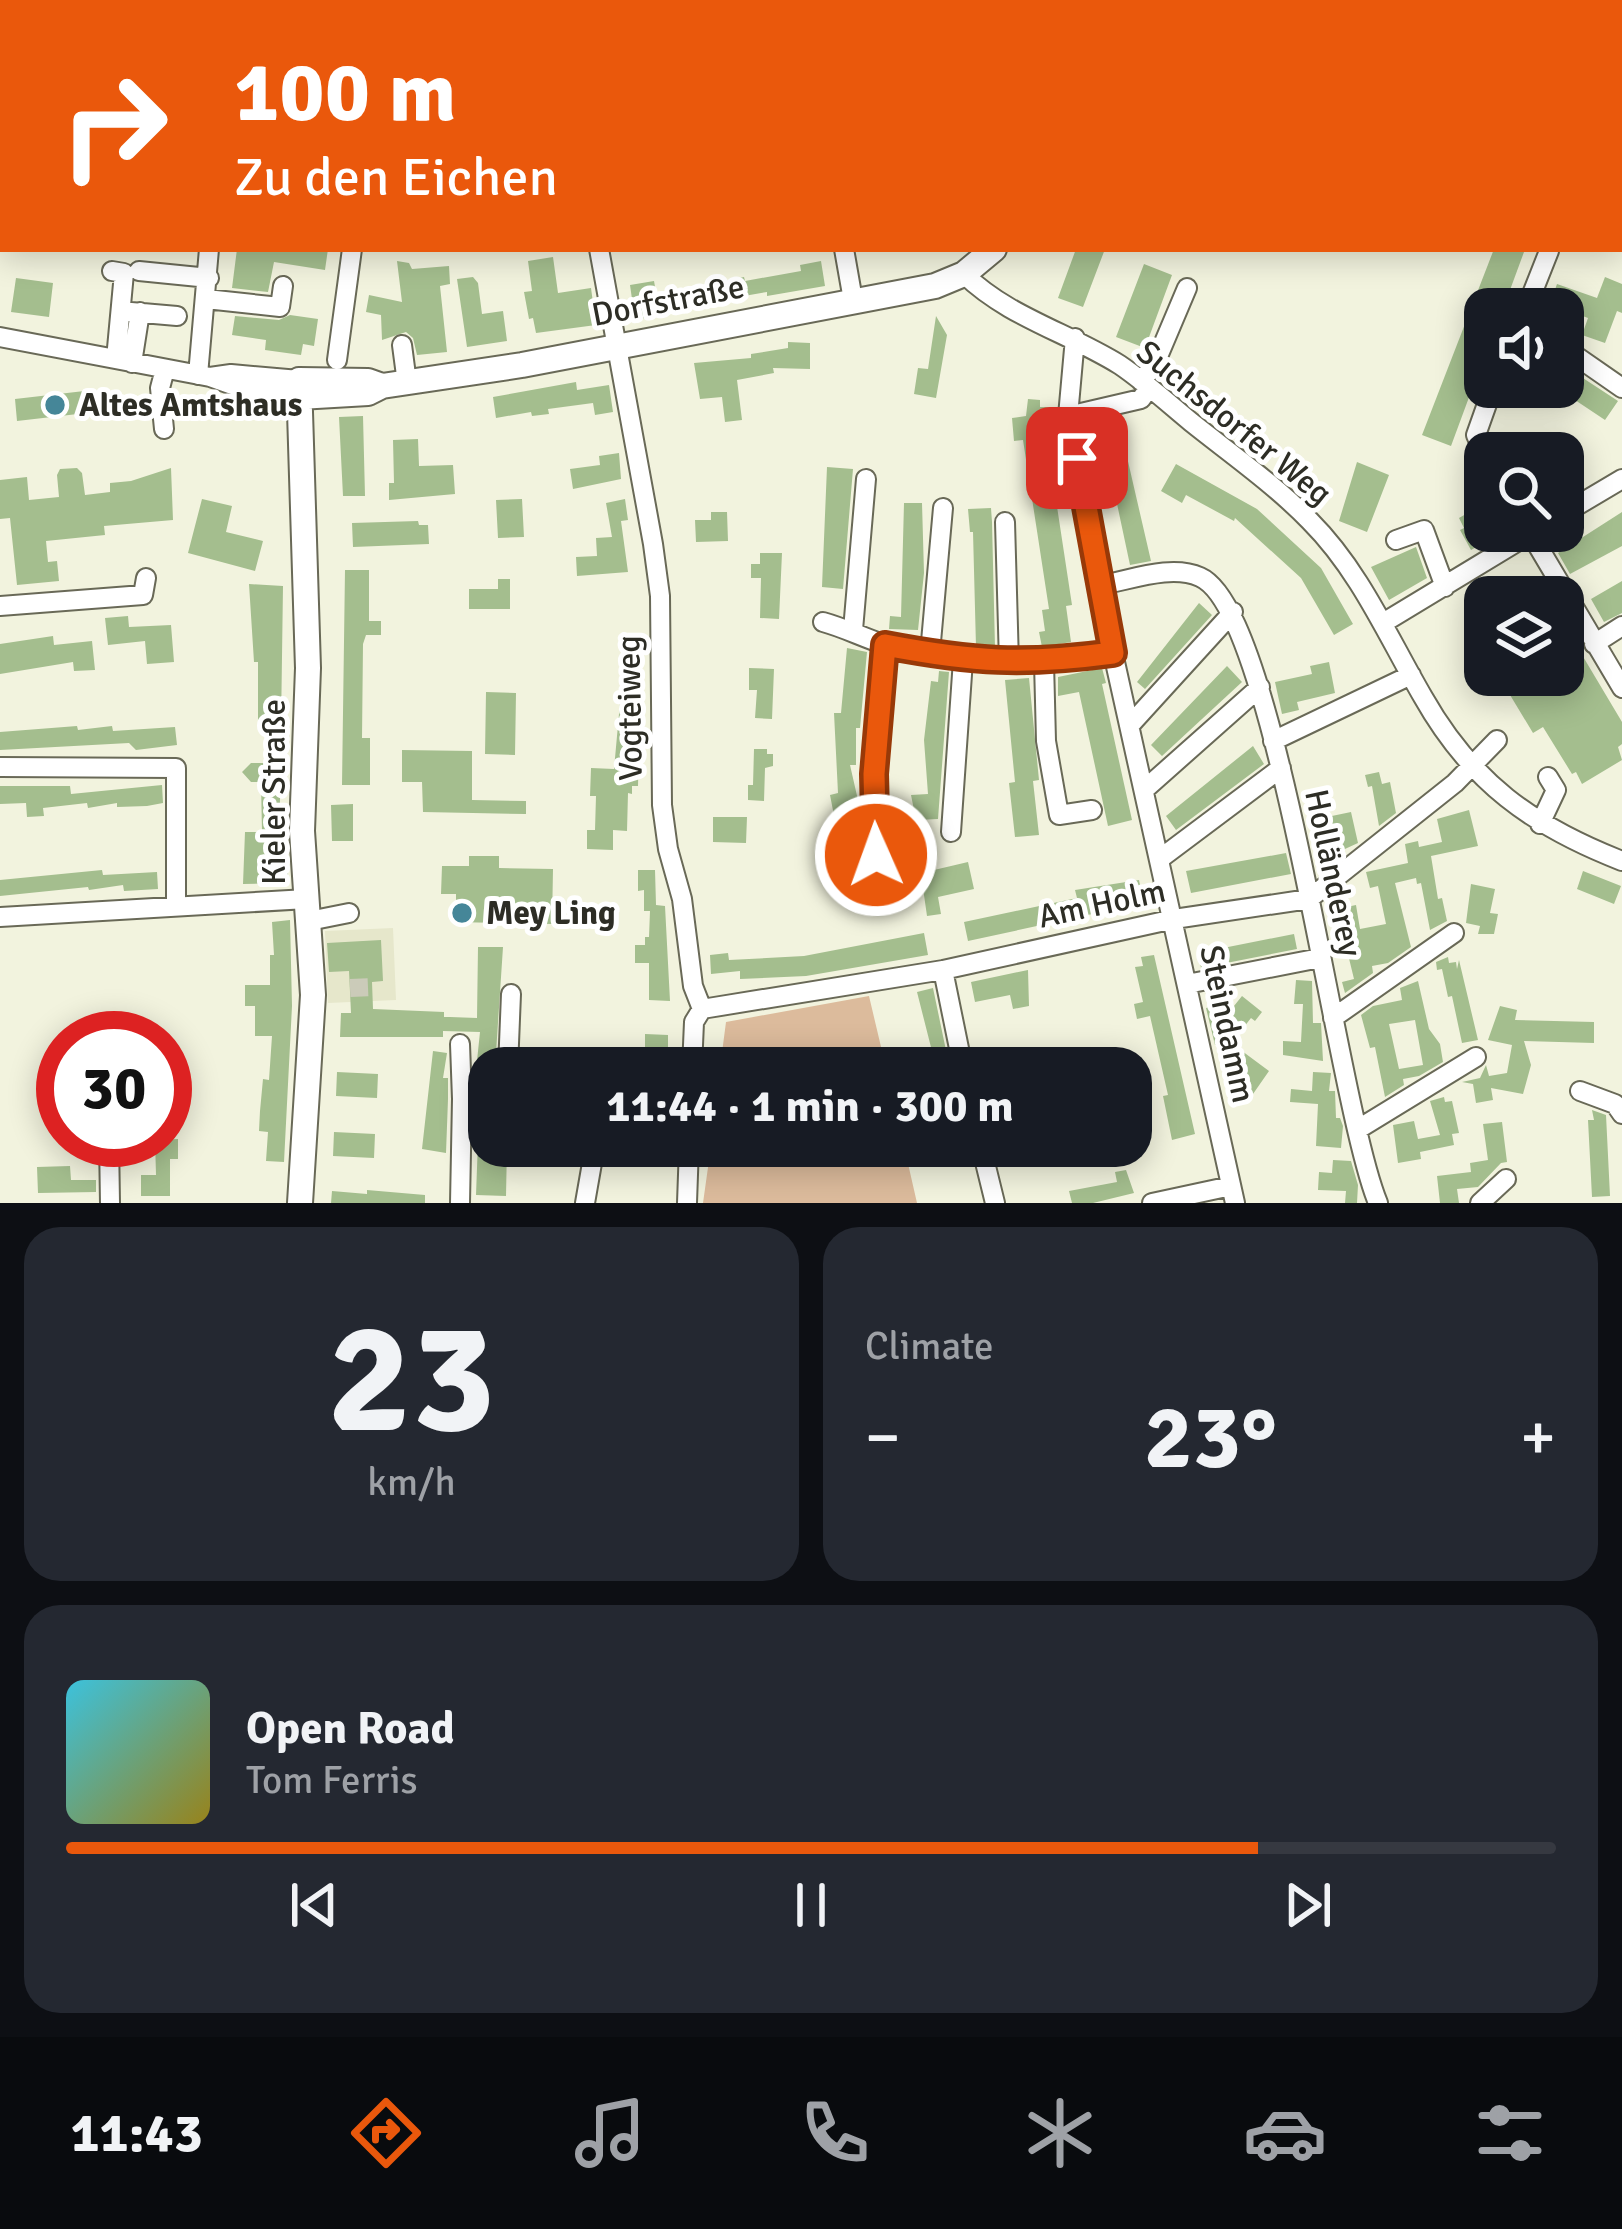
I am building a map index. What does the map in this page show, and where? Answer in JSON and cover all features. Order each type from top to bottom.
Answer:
[{"type":"main road","points":[[964,274],[990,252]]},
{"type":"main road","name":"Dorfstraße","points":[[299,388],[368,393],[394,384],[935,286],[964,274]]},
{"type":"main road","name":"Kieler Straße","points":[[299,388],[308,668],[302,831],[312,1046],[300,1203]]},
{"type":"street","points":[[204,376],[209,252]]},
{"type":"street","points":[[337,360],[352,252]]},
{"type":"street","name":"Vogteiweg","points":[[600,252],[660,596],[662,805],[694,986],[703,1009],[694,1022],[693,1047]]},
{"type":"street","points":[[845,252],[853,300]]},
{"type":"street","points":[[1534,288],[1549,252]]},
{"type":"street","points":[[112,271],[124,273],[124,361]]},
{"type":"street","points":[[139,271],[208,278]]},
{"type":"street","name":"Suchsdorfer Weg","points":[[964,274],[991,300],[1075,338],[1145,384],[1310,520],[1336,549],[1443,730],[1477,773],[1540,824],[1622,861]]},
{"type":"street","points":[[206,299],[280,307],[283,286]]},
{"type":"street","points":[[1068,416],[1141,399],[1187,288]]},
{"type":"street","points":[[124,361],[136,312],[177,316]]},
{"type":"street","points":[[0,337],[204,376],[230,387],[299,388]]},
{"type":"street","name":"Steindamm","points":[[1075,338],[1068,416],[1113,653],[1233,1194]]},
{"type":"street","points":[[394,384],[402,345]]},
{"type":"street","points":[[1584,362],[1622,388]]},
{"type":"street","points":[[164,429],[160,388],[166,369]]},
{"type":"street","points":[[853,629],[866,478]]},
{"type":"street","points":[[1584,502],[1622,479]]},
{"type":"street","points":[[930,653],[943,508]]},
{"type":"street","points":[[1005,522],[1009,662]]},
{"type":"street","points":[[1396,540],[1424,530],[1445,587]]},
{"type":"street","points":[[1383,623],[1500,552]]},
{"type":"street","points":[[1543,552],[1622,688]]},
{"type":"street","points":[[1101,585],[1168,572],[1202,578],[1233,612],[1131,724]]},
{"type":"street","points":[[0,606],[143,595],[146,578]]},
{"type":"street","name":"Holländerey","points":[[1233,612],[1260,687],[1281,768],[1333,1018],[1378,1203]]},
{"type":"street","points":[[823,622],[853,629],[885,645],[963,660],[1044,662],[1113,653]]},
{"type":"street","points":[[1594,644],[1622,626]]},
{"type":"street","points":[[876,855],[874,774],[885,645]]},
{"type":"street","points":[[951,832],[963,660]]},
{"type":"street","points":[[1044,662],[1046,741],[1059,815],[1092,810]]},
{"type":"street","points":[[1273,741],[1411,675]]},
{"type":"street","points":[[1144,790],[1260,687]]},
{"type":"street","name":"Am Holm","points":[[703,1009],[944,970],[1174,919],[1309,899],[1455,784],[1477,773],[1501,745]]},
{"type":"street","points":[[0,767],[176,768],[176,904]]},
{"type":"street","points":[[1161,858],[1281,768]]},
{"type":"street","points":[[1540,824],[1555,799],[1556,790],[1548,777]]},
{"type":"street","points":[[0,917],[176,904],[350,913]]},
{"type":"street","name":"Holländerey","points":[[1333,1018],[1454,933]]},
{"type":"street","points":[[1187,984],[1320,958]]},
{"type":"street","points":[[944,970],[959,1047]]},
{"type":"street","points":[[509,1047],[511,994]]},
{"type":"street","points":[[460,1044],[460,1203]]},
{"type":"street","points":[[1360,1128],[1476,1057]]},
{"type":"street","points":[[1580,1091],[1615,1104],[1622,1114]]},
{"type":"street","points":[[462,1099],[468,1100]]},
{"type":"street","points":[[109,1167],[110,1203]]},
{"type":"street","points":[[585,1203],[591,1167]]},
{"type":"street","points":[[687,1203],[688,1167]]},
{"type":"street","points":[[986,1167],[995,1203]]},
{"type":"street","points":[[1480,1203],[1506,1179]]},
{"type":"street","points":[[1152,1203],[1233,1194]]},
{"type":"shaded area","points":[[393,928],[396,1000],[328,1003],[325,931]]},
{"type":"shaded area","points":[[869,996],[881,1047],[723,1047],[726,1022]]},
{"type":"shaded area","points":[[708,1167],[909,1167],[917,1203],[703,1203]]},
{"type":"building","points":[[237,252],[328,252],[325,270],[274,262],[268,292],[232,288]]},
{"type":"building","points":[[1075,252],[1104,252],[1083,307],[1058,298]]},
{"type":"building","points":[[1493,252],[1524,252],[1511,288],[1479,288]]},
{"type":"building","points":[[553,257],[558,293],[591,288],[596,325],[536,333],[524,292],[532,291],[528,261]]},
{"type":"building","points":[[397,261],[409,263],[412,269],[449,266],[450,284],[440,286],[447,352],[417,355],[413,338],[406,332],[382,340],[381,315],[366,312],[369,295],[402,302]]},
{"type":"building","points":[[821,261],[825,286],[767,296],[767,292],[686,310],[688,290],[801,271],[800,265]]},
{"type":"building","points":[[1144,264],[1172,275],[1145,348],[1116,337]]},
{"type":"building","points":[[473,277],[482,314],[503,311],[507,341],[467,347],[457,279]]},
{"type":"building","points":[[1605,277],[1622,284],[1622,313],[1617,311],[1605,343],[1584,336],[1588,318],[1584,317],[1584,293],[1597,298]]},
{"type":"building","points":[[16,278],[53,283],[49,317],[11,312]]},
{"type":"building","points":[[654,281],[660,315],[635,320],[630,285]]},
{"type":"building","points":[[290,315],[318,319],[314,346],[303,344],[301,355],[265,350],[266,340],[232,335],[235,316],[279,320]]},
{"type":"building","points":[[936,316],[947,335],[936,398],[914,394],[918,368],[928,369]]},
{"type":"building","points":[[1464,326],[1465,408],[1451,446],[1422,435]]},
{"type":"building","points":[[788,342],[810,343],[810,369],[773,368],[774,373],[737,380],[742,420],[725,422],[722,397],[700,399],[694,363],[751,358],[751,354],[788,348]]},
{"type":"building","points":[[1584,379],[1618,401],[1605,420],[1584,406]]},
{"type":"building","points":[[576,382],[577,390],[609,385],[613,412],[595,415],[593,403],[548,409],[549,414],[496,418],[493,397]]},
{"type":"building","name":"Altes Amtshaus","points":[[93,390],[95,412],[17,421],[15,399]]},
{"type":"building","points":[[1028,399],[1050,407],[1051,420],[1034,422],[1036,448],[1049,454],[1072,605],[1066,606],[1071,642],[1042,647],[1042,610],[1049,609],[1023,440],[1014,441],[1012,418],[1026,416]]},
{"type":"building","points":[[363,416],[365,496],[343,496],[339,417]]},
{"type":"building","points":[[1118,418],[1151,561],[1130,565],[1106,452],[1099,453],[1093,424]]},
{"type":"building","points":[[418,439],[419,466],[453,465],[455,494],[389,500],[389,483],[394,483],[393,440]]},
{"type":"building","points":[[619,453],[621,479],[573,489],[570,469],[600,465],[599,456]]},
{"type":"building","points":[[1357,462],[1389,475],[1367,532],[1339,521]]},
{"type":"building","points":[[1176,464],[1257,509],[1321,568],[1353,624],[1334,635],[1301,578],[1235,518],[1186,495],[1182,503],[1161,491]]},
{"type":"building","points":[[827,467],[853,469],[843,589],[822,587]]},
{"type":"building","points":[[77,468],[85,495],[110,492],[110,483],[171,468],[173,520],[104,526],[105,535],[46,541],[48,562],[57,561],[59,581],[17,585],[10,518],[0,519],[0,480],[27,477],[29,500],[59,497],[60,469]]},
{"type":"building","points":[[202,499],[232,506],[226,532],[263,541],[255,571],[188,553]]},
{"type":"building","points":[[522,499],[524,537],[498,538],[496,500]]},
{"type":"building","points":[[625,499],[628,520],[621,521],[628,572],[577,576],[576,557],[597,556],[596,538],[612,537],[606,503]]},
{"type":"building","points":[[904,503],[922,503],[924,573],[918,630],[889,629],[890,616],[901,617]]},
{"type":"building","points":[[991,508],[995,648],[976,647],[973,532],[968,509]]},
{"type":"building","points":[[711,512],[727,512],[728,541],[696,542],[695,520],[711,520]]},
{"type":"building","points":[[1622,512],[1622,546],[1570,574],[1558,553],[1584,552],[1584,536]]},
{"type":"building","points":[[418,521],[428,525],[429,544],[353,547],[352,523]]},
{"type":"building","points":[[1416,547],[1427,578],[1389,600],[1371,567]]},
{"type":"building","points":[[760,553],[782,553],[779,619],[760,618],[761,578],[751,578],[751,564],[760,564]]},
{"type":"building","points":[[345,570],[369,570],[369,621],[381,621],[381,635],[366,635],[363,644],[362,738],[370,738],[370,785],[342,785]]},
{"type":"building","points":[[498,579],[510,579],[510,609],[469,609],[469,589],[498,589]]},
{"type":"building","points":[[1622,581],[1622,613],[1604,622],[1591,599]]},
{"type":"building","points":[[249,584],[283,586],[279,869],[288,869],[288,883],[243,884],[245,832],[262,832],[261,782],[251,782],[242,772],[251,763],[265,763],[266,723],[258,723],[258,662],[254,662]]},
{"type":"building","points":[[1199,603],[1212,615],[1145,689],[1137,682]]},
{"type":"building","points":[[128,616],[129,627],[171,625],[174,662],[147,664],[145,641],[108,645],[105,618]]},
{"type":"building","points":[[53,636],[54,645],[92,641],[95,670],[74,671],[73,662],[0,674],[0,644]]},
{"type":"building","points":[[847,648],[867,652],[856,765],[850,765],[860,809],[849,810],[857,865],[826,869],[824,854],[835,853],[832,832],[837,831],[830,795],[838,793],[834,713],[841,713]]},
{"type":"building","points":[[1584,658],[1622,722],[1618,747],[1622,760],[1582,784],[1543,727],[1533,733],[1511,696],[1584,696]]},
{"type":"building","points":[[1329,662],[1335,693],[1297,702],[1299,710],[1282,714],[1275,682],[1312,674],[1310,666]]},
{"type":"building","points":[[1227,666],[1242,682],[1162,756],[1151,745]]},
{"type":"building","points":[[749,668],[774,669],[772,719],[755,718],[757,690],[749,690]]},
{"type":"building","points":[[1102,668],[1132,820],[1108,826],[1079,692],[1058,696],[1058,677]]},
{"type":"building","points":[[939,671],[949,672],[938,819],[916,820],[911,795],[928,794],[924,740],[931,681],[938,682]]},
{"type":"building","points":[[1029,678],[1039,835],[1015,837],[1005,680]]},
{"type":"building","points":[[486,692],[516,693],[515,755],[485,754]]},
{"type":"building","points":[[620,703],[640,703],[638,786],[628,793],[627,831],[613,830],[613,850],[587,849],[587,830],[595,830],[591,768],[614,769]]},
{"type":"building","points":[[77,726],[78,730],[112,726],[113,731],[175,727],[177,745],[136,750],[129,743],[0,750],[0,732]]},
{"type":"building","points":[[1253,746],[1264,764],[1176,830],[1166,816]]},
{"type":"building","points":[[754,749],[773,754],[773,766],[765,768],[764,801],[748,800]]},
{"type":"building","points":[[402,750],[472,751],[472,800],[526,801],[526,814],[423,812],[422,782],[402,782]]},
{"type":"building","points":[[1379,772],[1382,784],[1390,782],[1396,813],[1379,826],[1372,786],[1368,787],[1365,775]]},
{"type":"building","points":[[162,785],[163,803],[147,806],[117,807],[117,803],[88,808],[87,803],[43,808],[44,816],[27,817],[26,803],[0,804],[0,786],[70,786],[71,794]]},
{"type":"building","points":[[353,804],[353,841],[332,841],[331,805]]},
{"type":"building","points":[[1469,810],[1478,846],[1431,856],[1447,921],[1430,930],[1421,883],[1416,878],[1395,883],[1411,947],[1388,963],[1372,966],[1373,973],[1345,993],[1342,982],[1354,979],[1337,909],[1356,905],[1360,929],[1386,924],[1378,886],[1370,888],[1366,872],[1408,863],[1405,844],[1418,841],[1419,847],[1442,842],[1437,819]]},
{"type":"building","points":[[1351,812],[1358,843],[1334,854],[1327,817]]},
{"type":"building","points":[[713,817],[747,817],[746,843],[713,842]]},
{"type":"building","points":[[927,829],[934,870],[968,862],[974,889],[938,897],[941,914],[927,916],[918,853],[908,854],[906,831]]},
{"type":"building","points":[[1286,853],[1291,874],[1191,893],[1186,871]]},
{"type":"building","points":[[469,856],[499,856],[499,868],[553,869],[552,924],[456,922],[456,894],[441,894],[442,866],[469,866]]},
{"type":"building","points":[[102,870],[103,875],[157,872],[158,889],[124,891],[123,885],[0,896],[0,880]]},
{"type":"building","points":[[638,870],[655,870],[656,905],[665,906],[670,1001],[649,1000],[649,963],[635,963],[635,945],[645,945],[649,937],[650,911],[644,911],[644,890],[638,891]]},
{"type":"building","points":[[1583,871],[1621,886],[1614,904],[1577,889]]},
{"type":"building","points":[[1139,880],[1142,895],[1105,903],[1106,911],[968,941],[964,922],[1077,898],[1075,890]]},
{"type":"building","points":[[1471,884],[1495,889],[1490,913],[1498,914],[1494,934],[1478,934],[1480,926],[1466,923]]},
{"type":"building","points":[[290,920],[292,1006],[284,1162],[266,1161],[268,1132],[259,1131],[272,1036],[255,1036],[255,1006],[245,1006],[245,985],[270,985],[272,922]]},
{"type":"building","points":[[924,933],[928,955],[806,976],[740,979],[740,971],[711,974],[710,955],[728,953],[729,960],[804,956]]},
{"type":"building","points":[[1294,934],[1297,949],[1201,968],[1198,953]]},
{"type":"building","points":[[381,940],[383,981],[372,982],[373,1009],[477,1018],[478,947],[503,947],[496,1047],[478,1047],[480,1032],[443,1031],[443,1037],[340,1037],[341,1013],[351,1013],[349,971],[329,972],[327,943]]},
{"type":"building","points":[[1154,955],[1195,1134],[1172,1140],[1163,1096],[1168,1095],[1150,1016],[1137,1019],[1134,1004],[1143,1002],[1135,967],[1143,966],[1141,957]]},
{"type":"building","points":[[1448,957],[1457,969],[1459,960],[1478,1040],[1462,1043],[1452,996],[1448,997],[1442,969],[1437,970],[1436,962]]},
{"type":"building","points":[[1028,970],[1029,1006],[1013,1009],[1010,995],[975,1002],[971,982]]},
{"type":"building","points":[[1296,980],[1312,981],[1313,1023],[1321,1023],[1323,1061],[1283,1055],[1283,1041],[1301,1042],[1303,1004],[1294,1004]]},
{"type":"building","points":[[1418,981],[1429,1029],[1440,1044],[1443,1062],[1403,1079],[1404,1085],[1385,1097],[1375,1047],[1370,1048],[1361,1015],[1373,1006],[1402,1000],[1400,988]],"holes":[[[1415,1020],[1423,1065],[1399,1069],[1389,1024]]]},
{"type":"building","points":[[933,988],[945,1047],[931,1047],[917,992]]},
{"type":"building","points":[[1242,996],[1262,1012],[1233,1041],[1215,1045],[1206,1008],[1217,1005],[1222,1021]]},
{"type":"building","points":[[1500,1006],[1517,1010],[1515,1020],[1594,1022],[1594,1043],[1524,1041],[1531,1065],[1523,1094],[1491,1088],[1493,1100],[1476,1103],[1473,1084],[1462,1082],[1480,1078],[1486,1065],[1489,1076],[1507,1073],[1512,1045],[1488,1040]]},
{"type":"building","points":[[645,1034],[668,1035],[668,1047],[645,1047]]},
{"type":"building","points":[[433,1051],[447,1053],[443,1078],[448,1078],[446,1153],[422,1149]]},
{"type":"building","points":[[1242,1051],[1269,1071],[1253,1094],[1245,1095],[1224,1080]]},
{"type":"building","points":[[337,1072],[378,1074],[377,1098],[336,1096]]},
{"type":"building","points":[[1313,1072],[1331,1073],[1329,1091],[1335,1091],[1336,1118],[1343,1126],[1341,1148],[1316,1146],[1318,1104],[1290,1102],[1291,1089],[1312,1091]]},
{"type":"building","points":[[1444,1097],[1445,1102],[1452,1101],[1459,1133],[1452,1134],[1454,1145],[1420,1152],[1421,1159],[1398,1163],[1393,1125],[1414,1121],[1418,1139],[1440,1135],[1430,1101]]},
{"type":"building","points":[[1592,1110],[1606,1115],[1610,1196],[1592,1197],[1588,1120],[1594,1120]]},
{"type":"building","points":[[1502,1122],[1507,1162],[1478,1187],[1457,1189],[1459,1203],[1440,1203],[1437,1176],[1471,1172],[1470,1163],[1488,1160],[1483,1124]]},
{"type":"building","points":[[334,1132],[375,1134],[374,1158],[333,1156]]},
{"type":"building","points":[[1333,1160],[1351,1161],[1357,1203],[1345,1203],[1346,1191],[1318,1190],[1319,1172],[1332,1173]]},
{"type":"building","points":[[37,1167],[70,1167],[71,1180],[96,1180],[96,1192],[38,1193]]},
{"type":"building","points":[[156,1167],[170,1167],[170,1196],[141,1196],[141,1175],[156,1175]]},
{"type":"building","points":[[477,1167],[507,1167],[506,1196],[476,1195]]},
{"type":"building","points":[[1126,1170],[1134,1193],[1072,1203],[1069,1191],[1117,1182],[1115,1172]]},
{"type":"building","points":[[367,1190],[425,1195],[425,1203],[331,1203],[332,1191],[367,1194]]},
{"type":"tunnel","points":[[350,988],[372,987]]},
{"type":"place","name":"Altes Amtshaus","points":[[55,405]]},
{"type":"place","name":"Mey Ling","points":[[462,913]]},
{"type":"route","points":[[876,855],[874,774],[885,645],[963,660],[1009,662],[1113,653],[1077,458]]}]
